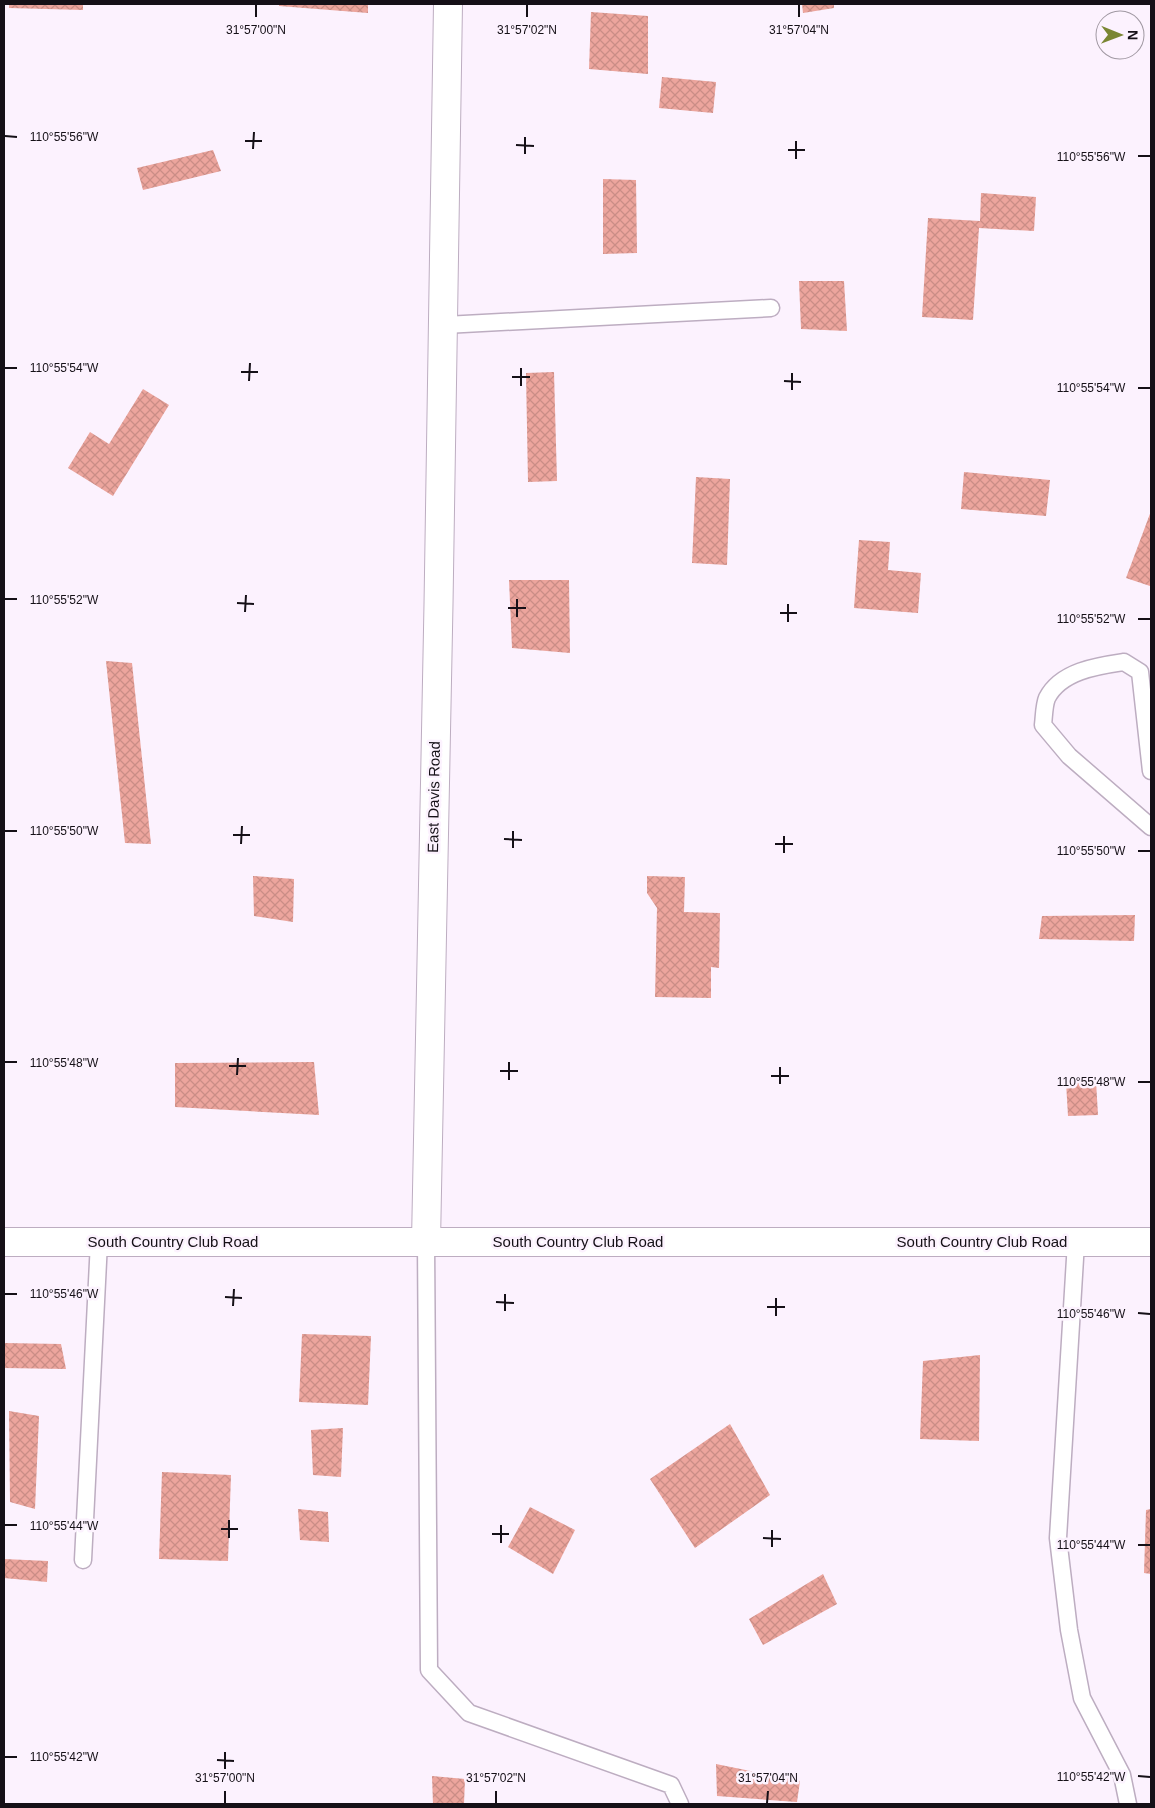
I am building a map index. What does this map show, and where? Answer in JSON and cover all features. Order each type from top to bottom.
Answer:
[{"type":"street","name":"East Davis Road","points":[[426,1242],[434,755],[445,325],[448,4]]},
{"type":"street","name":"South Country Club Road","points":[[4,1242],[1151,1242]]},
{"type":"lane","points":[[445,325],[771,308]]},
{"type":"lane","points":[[1151,771],[1140,672],[1124,662],[1098,666],[1067,677],[1047,698],[1043,725],[1069,756],[1151,827]]},
{"type":"lane","points":[[83,1560],[99,1242]]},
{"type":"lane","points":[[426,1242],[429,1670],[470,1713],[672,1785],[680,1804]]},
{"type":"lane","points":[[1076,1242],[1058,1538],[1068,1630],[1082,1698],[1122,1775],[1128,1804]]},
{"type":"building","points":[[9,4],[83,4],[83,10],[9,8]]},
{"type":"building","points":[[279,4],[368,4],[368,13],[279,6]]},
{"type":"building","points":[[802,4],[834,4],[834,8],[803,13]]},
{"type":"building","points":[[591,12],[648,16],[648,74],[589,69]]},
{"type":"building","points":[[662,77],[716,82],[713,113],[659,108]]},
{"type":"building","points":[[213,150],[221,171],[143,190],[137,168]]},
{"type":"building","points":[[603,179],[636,180],[637,253],[603,254]]},
{"type":"building","points":[[981,193],[1036,197],[1034,231],[979,228],[973,320],[922,317],[928,218],[980,221]]},
{"type":"building","points":[[799,281],[844,281],[847,331],[801,329]]},
{"type":"building","points":[[554,372],[557,481],[528,482],[526,373]]},
{"type":"building","points":[[143,389],[169,405],[113,496],[68,468],[90,432],[109,444]]},
{"type":"building","points":[[964,472],[1050,480],[1046,516],[961,509]]},
{"type":"building","points":[[696,477],[730,479],[727,565],[692,563]]},
{"type":"building","points":[[1151,511],[1151,581],[1150,586],[1126,578]]},
{"type":"building","points":[[859,540],[890,542],[888,570],[921,573],[918,613],[854,608]]},
{"type":"building","points":[[509,580],[569,580],[570,653],[512,648]]},
{"type":"building","points":[[106,661],[132,663],[151,844],[125,843]]},
{"type":"building","points":[[253,876],[294,879],[293,922],[254,916]]},
{"type":"building","points":[[647,876],[685,877],[684,912],[720,913],[719,968],[711,967],[711,998],[655,997],[657,908],[647,893]]},
{"type":"building","points":[[1135,915],[1134,941],[1039,939],[1042,916]]},
{"type":"building","points":[[314,1062],[319,1115],[175,1107],[175,1063]]},
{"type":"building","points":[[1096,1081],[1098,1115],[1068,1116],[1066,1082]]},
{"type":"building","points":[[302,1334],[371,1336],[368,1405],[299,1402]]},
{"type":"building","points":[[4,1343],[61,1344],[66,1369],[4,1368]]},
{"type":"building","points":[[980,1355],[979,1441],[920,1439],[923,1361]]},
{"type":"building","points":[[9,1411],[39,1416],[35,1509],[10,1502]]},
{"type":"building","points":[[730,1424],[770,1495],[695,1548],[650,1479]]},
{"type":"building","points":[[343,1428],[341,1477],[313,1475],[311,1430]]},
{"type":"building","points":[[162,1472],[231,1475],[228,1561],[159,1559]]},
{"type":"building","points":[[530,1507],[575,1530],[553,1574],[508,1547]]},
{"type":"building","points":[[298,1509],[328,1512],[329,1542],[300,1540]]},
{"type":"building","points":[[1151,1509],[1151,1574],[1144,1573],[1146,1510]]},
{"type":"building","points":[[4,1559],[48,1561],[47,1582],[4,1578]]},
{"type":"building","points":[[823,1574],[837,1604],[763,1645],[749,1619]]},
{"type":"building","points":[[716,1764],[800,1781],[797,1802],[717,1796]]},
{"type":"building","points":[[432,1776],[465,1779],[464,1804],[433,1804]]}]
